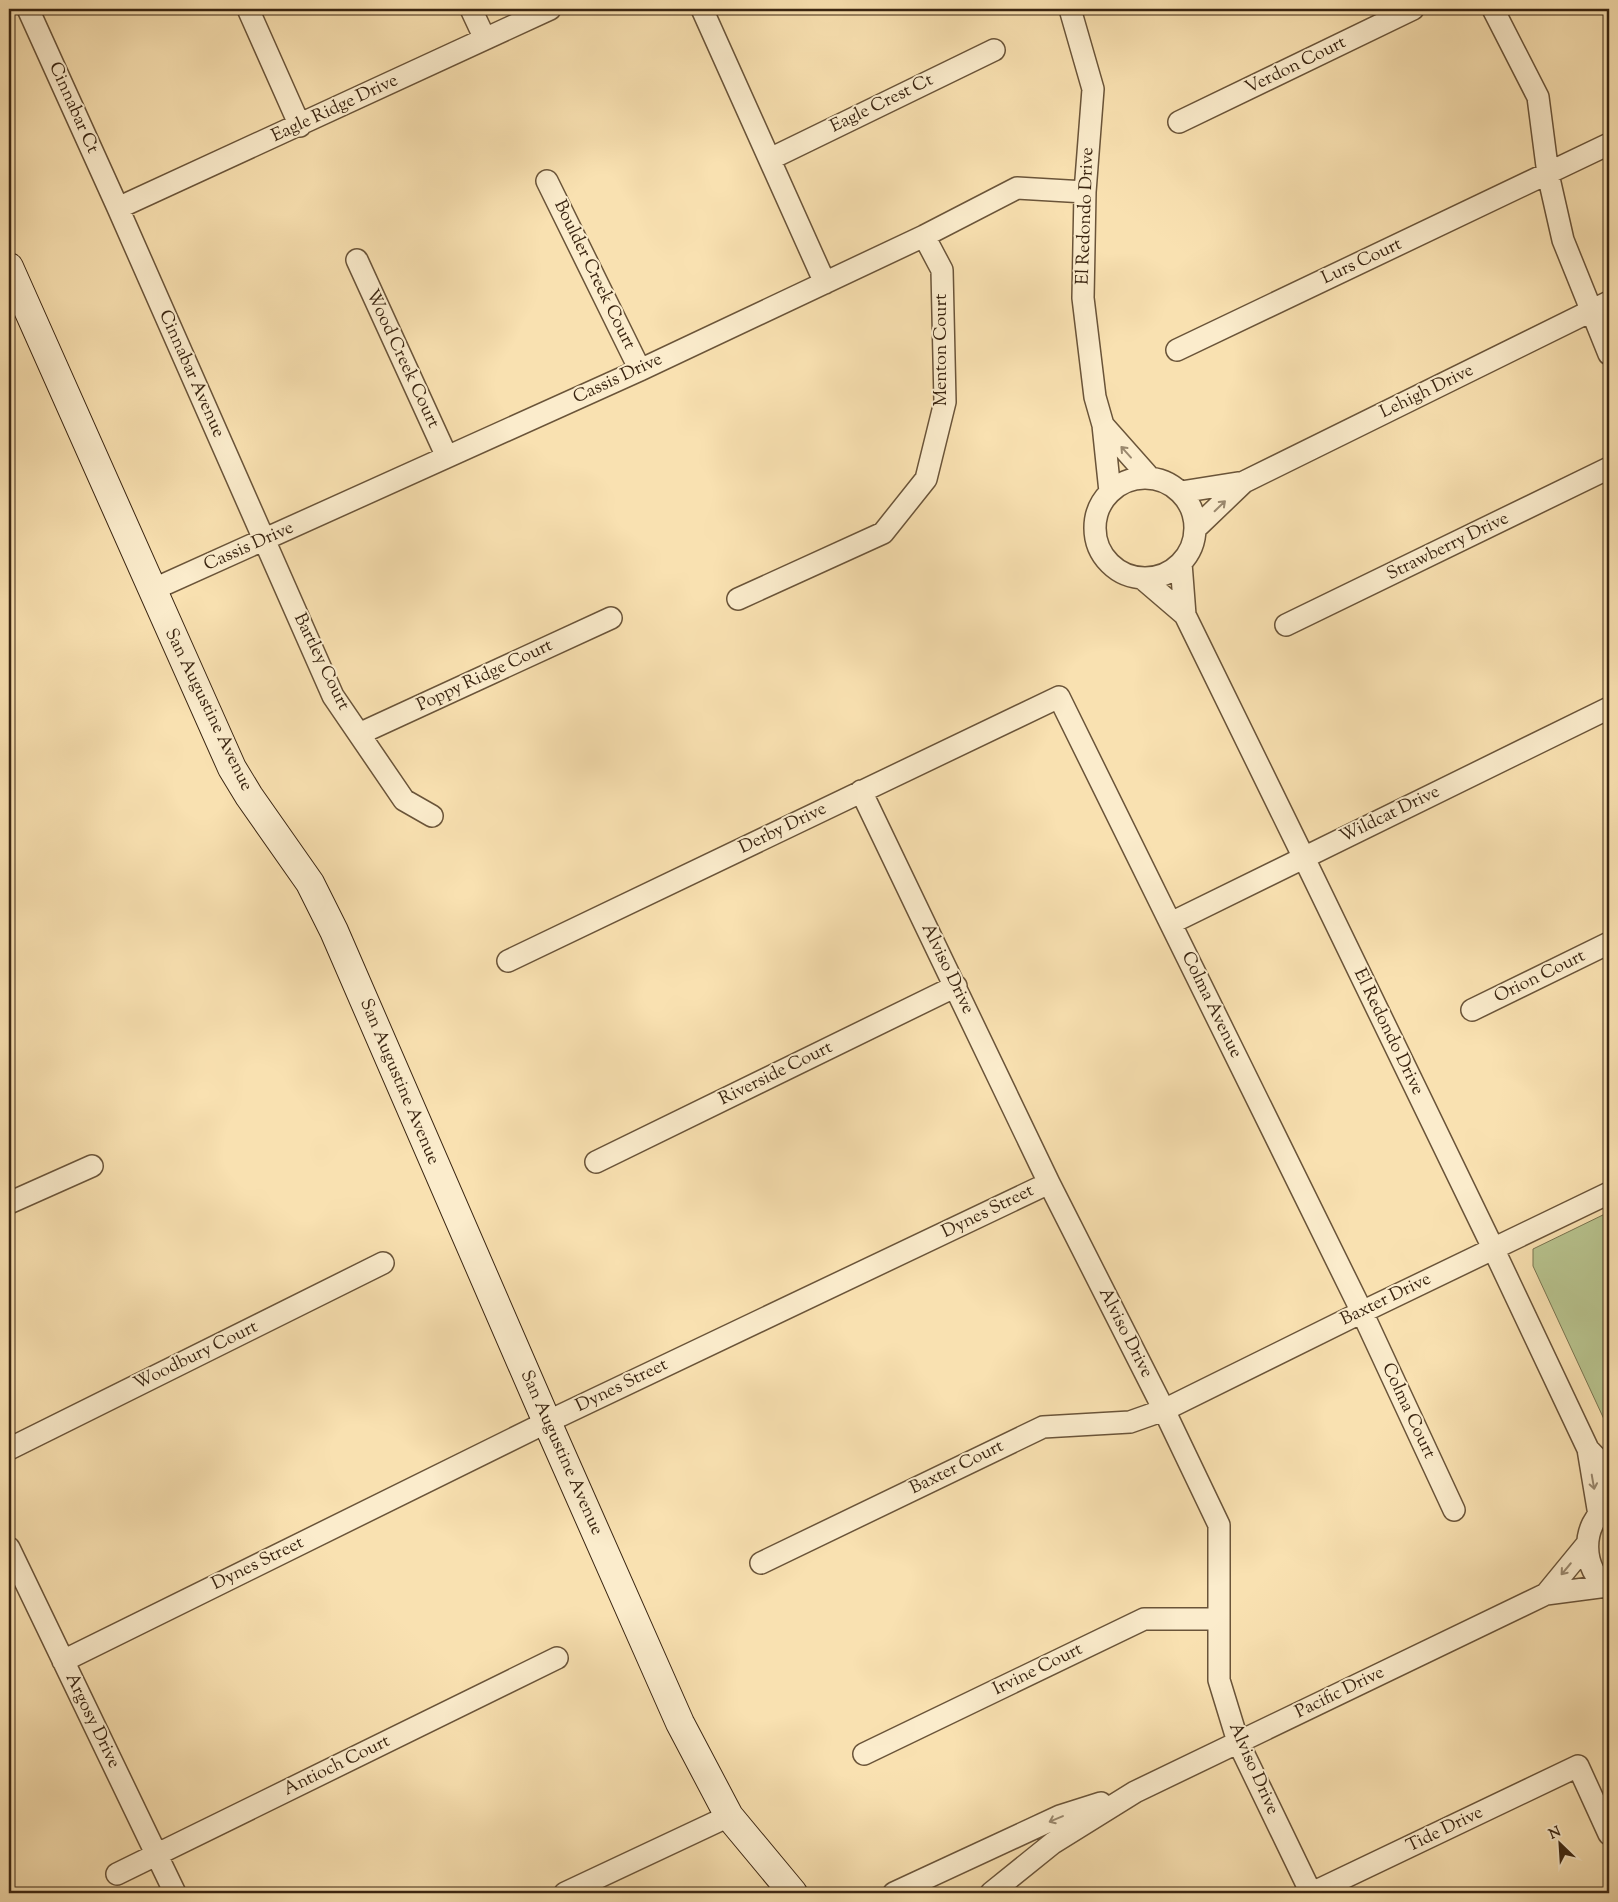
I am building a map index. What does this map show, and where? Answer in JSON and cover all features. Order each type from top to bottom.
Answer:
[{"type":"street","name":"Cinnabar Ct","points":[[28,9],[118,208]]},
{"type":"street","points":[[248,9],[300,126]]},
{"type":"street","points":[[471,9],[485,39]]},
{"type":"street","name":"Eagle Ridge Drive","points":[[118,208],[300,126],[550,9]]},
{"type":"street","points":[[702,9],[825,282]]},
{"type":"street","name":"El Redondo Drive","points":[[1070,9],[1093,89],[1085,192],[1082,298],[1095,398],[1103,425],[1110,492]]},
{"type":"street","name":"Verdon Court","points":[[1179,122],[1413,9]]},
{"type":"street","points":[[1493,9],[1538,97],[1548,174],[1564,240],[1600,306],[1609,354]]},
{"type":"street","name":"Eagle Crest Ct","points":[[770,159],[994,50]]},
{"type":"street","name":"Lurs Court","points":[[1177,350],[1609,144]]},
{"type":"street","name":"Boulder Creek Court","points":[[547,181],[640,370]]},
{"type":"street","name":"Cassis Drive","points":[[152,590],[640,370],[924,236],[1017,188],[1085,192]]},
{"type":"street","name":"Cinnabar Avenue","points":[[118,208],[265,540]]},
{"type":"street","name":"Menton Court","points":[[738,599],[883,533],[926,478],[946,402],[942,270],[924,236]]},
{"type":"street","name":"Wood Creek Court","points":[[357,260],[447,457]]},
{"type":"street","name":"San Augustine Avenue","points":[[10,273],[232,768],[249,796],[310,883],[334,931],[546,1422],[680,1723],[729,1816],[793,1893]]},
{"type":"street","name":"Lehigh Drive","points":[[1180,492],[1244,482],[1600,306]]},
{"type":"street","name":"El Redondo Drive","points":[[1103,425],[1150,478]]},
{"type":"street","name":"Strawberry Drive","points":[[1286,625],[1609,468]]},
{"type":"street","points":[[1150,478],[1167,483],[1180,492],[1189,503],[1194,515],[1196,529],[1194,542],[1189,553],[1181,563],[1170,572],[1157,577],[1143,579],[1127,575],[1112,567],[1102,554],[1096,538],[1095,522],[1100,506],[1110,492],[1122,484],[1136,479],[1150,478]]},
{"type":"street","name":"Lehigh Drive","points":[[1196,529],[1244,482]]},
{"type":"street","name":"Bartley Court","points":[[265,540],[333,696],[404,800],[432,816]]},
{"type":"street","name":"El Redondo Drive","points":[[1181,563],[1186,615],[1493,1248],[1588,1450],[1604,1511]]},
{"type":"street","name":"El Redondo Drive","points":[[1143,579],[1186,615]]},
{"type":"street","name":"Poppy Ridge Court","points":[[359,734],[611,618]]},
{"type":"street","name":"Derby Drive","points":[[508,961],[1059,697]]},
{"type":"street","name":"Colma Avenue","points":[[1059,697],[1362,1312]]},
{"type":"street","name":"Wildcat Drive","points":[[1170,923],[1609,708]]},
{"type":"street","name":"Alviso Drive","points":[[861,791],[1049,1182],[1164,1410],[1219,1525],[1219,1680],[1238,1742],[1312,1893]]},
{"type":"street","name":"Orion Court","points":[[1472,1010],[1609,943]]},
{"type":"street","name":"Riverside Court","points":[[596,1162],[956,986]]},
{"type":"street","points":[[9,1203],[92,1166]]},
{"type":"street","name":"Dynes Street","points":[[63,1661],[546,1422],[1049,1182]]},
{"type":"street","name":"Baxter Drive","points":[[1164,1410],[1609,1193]]},
{"type":"street","name":"Woodbury Court","points":[[9,1449],[383,1263]]},
{"type":"street","name":"Colma Court","points":[[1362,1312],[1454,1510]]},
{"type":"street","name":"Baxter Court","points":[[761,1563],[1043,1427],[1130,1422],[1164,1410]]},
{"type":"street","name":"El Redondo Drive","points":[[1588,1450],[1609,1471]]},
{"type":"street","points":[[1604,1511],[1590,1530],[1587,1544],[1589,1561],[1597,1576],[1608,1587]]},
{"type":"street","name":"Pacific Drive","points":[[1546,1594],[1587,1544]]},
{"type":"street","name":"Argosy Drive","points":[[9,1548],[176,1893]]},
{"type":"street","name":"Pacific Drive","points":[[991,1893],[1053,1842],[1135,1792],[1546,1594],[1608,1587]]},
{"type":"street","name":"Irvine Court","points":[[864,1754],[1144,1619],[1219,1619]]},
{"type":"street","name":"Antioch Court","points":[[117,1874],[557,1658]]},
{"type":"street","name":"Tide Drive","points":[[1312,1893],[1578,1766],[1609,1834]]},
{"type":"street","name":"Pacific Drive","points":[[894,1893],[1060,1816],[1135,1792]]},
{"type":"street","points":[[564,1893],[729,1816]]},
{"type":"green space","points":[[1609,1212],[1609,1430],[1533,1266],[1533,1249]]}]
